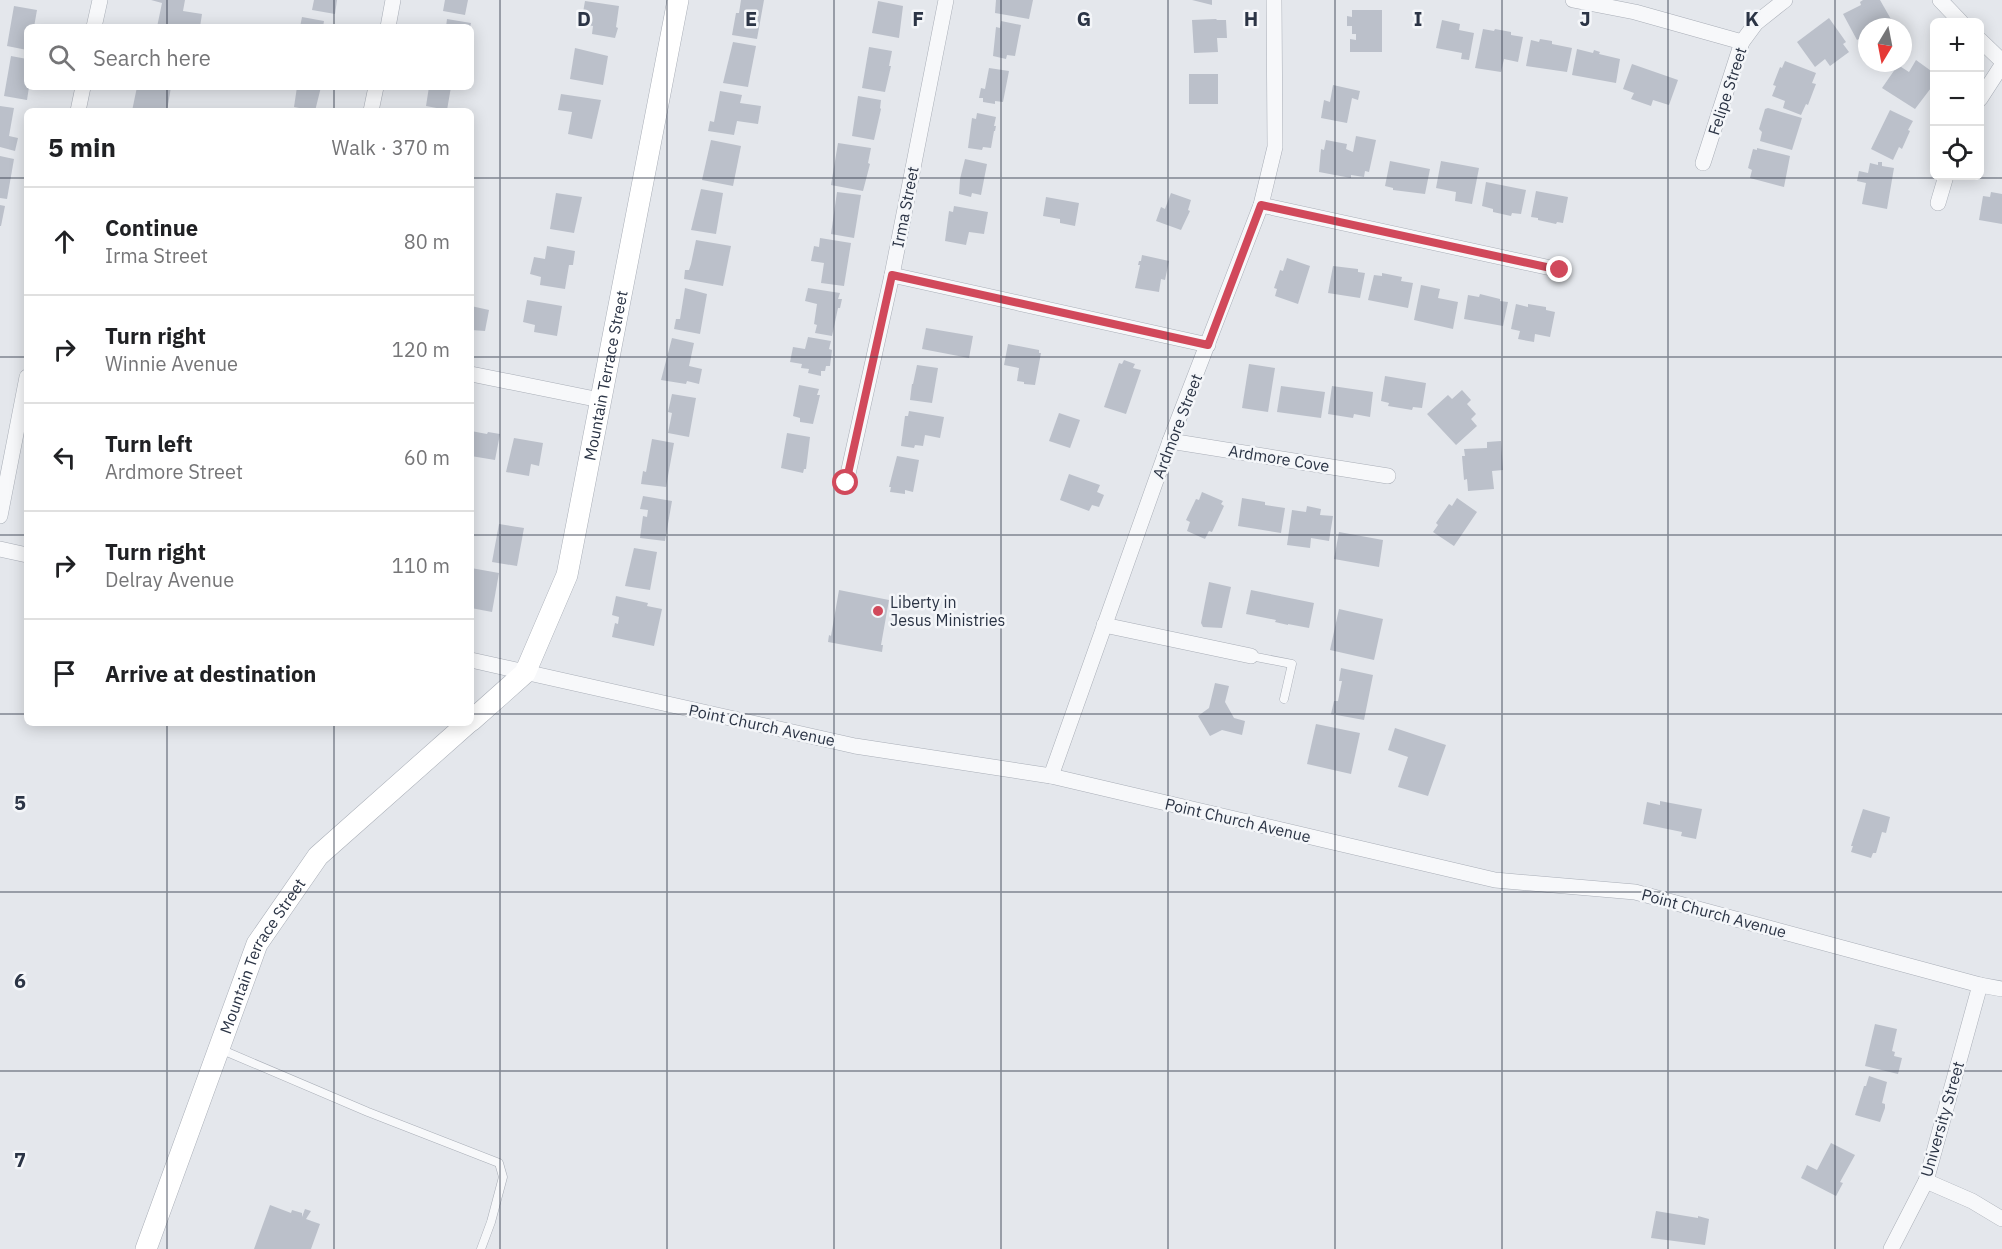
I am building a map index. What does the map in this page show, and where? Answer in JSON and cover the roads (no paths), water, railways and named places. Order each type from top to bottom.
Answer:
[{"type":"street","points":[[95,24],[100,0]]},
{"type":"street","points":[[389,24],[393,0]]},
{"type":"street","name":"Mountain Terrace Street","points":[[474,718],[525,673],[567,575],[678,0]]},
{"type":"street","name":"Irma Street","points":[[846,483],[892,275],[946,0]]},
{"type":"street","name":"Ardmore Street","points":[[1051,776],[1170,441],[1261,205],[1275,147],[1274,0]]},
{"type":"street","points":[[1573,0],[1635,12],[1742,42]]},
{"type":"street","name":"Felipe Street","points":[[1703,163],[1742,42],[1756,23],[1785,0]]},
{"type":"street","points":[[1940,0],[1957,18]]},
{"type":"street","points":[[1984,44],[2002,63],[1984,92]]},
{"type":"street","points":[[79,108],[82,90]]},
{"type":"street","points":[[372,108],[375,90]]},
{"type":"street","points":[[1938,202],[1945,180]]},
{"type":"street","points":[[1261,205],[1560,270]]},
{"type":"street","points":[[892,275],[1208,345]]},
{"type":"street","points":[[474,375],[600,400]]},
{"type":"street","points":[[0,516],[24,392]]},
{"type":"street","name":"Ardmore Cove","points":[[1170,441],[1388,476]]},
{"type":"street","points":[[0,549],[24,554]]},
{"type":"street","points":[[1104,625],[1251,656]]},
{"type":"street","name":"Point Church Avenue","points":[[474,661],[855,746],[1051,776],[1495,880],[1635,892],[2002,989]]},
{"type":"street","name":"Mountain Terrace Street","points":[[146,1249],[257,944],[318,856],[465,726]]},
{"type":"street","name":"University Street","points":[[1891,1249],[1926,1181],[1980,985]]},
{"type":"street","points":[[1926,1181],[1972,1201],[2002,1219]]},
{"type":"lane","points":[[1251,656],[1292,664],[1284,699]]},
{"type":"lane","points":[[219,1048],[368,1112],[499,1162],[503,1177],[481,1249]]},
{"type":"place","name":"Liberty in Jesus Ministries","points":[[878,611]]}]
